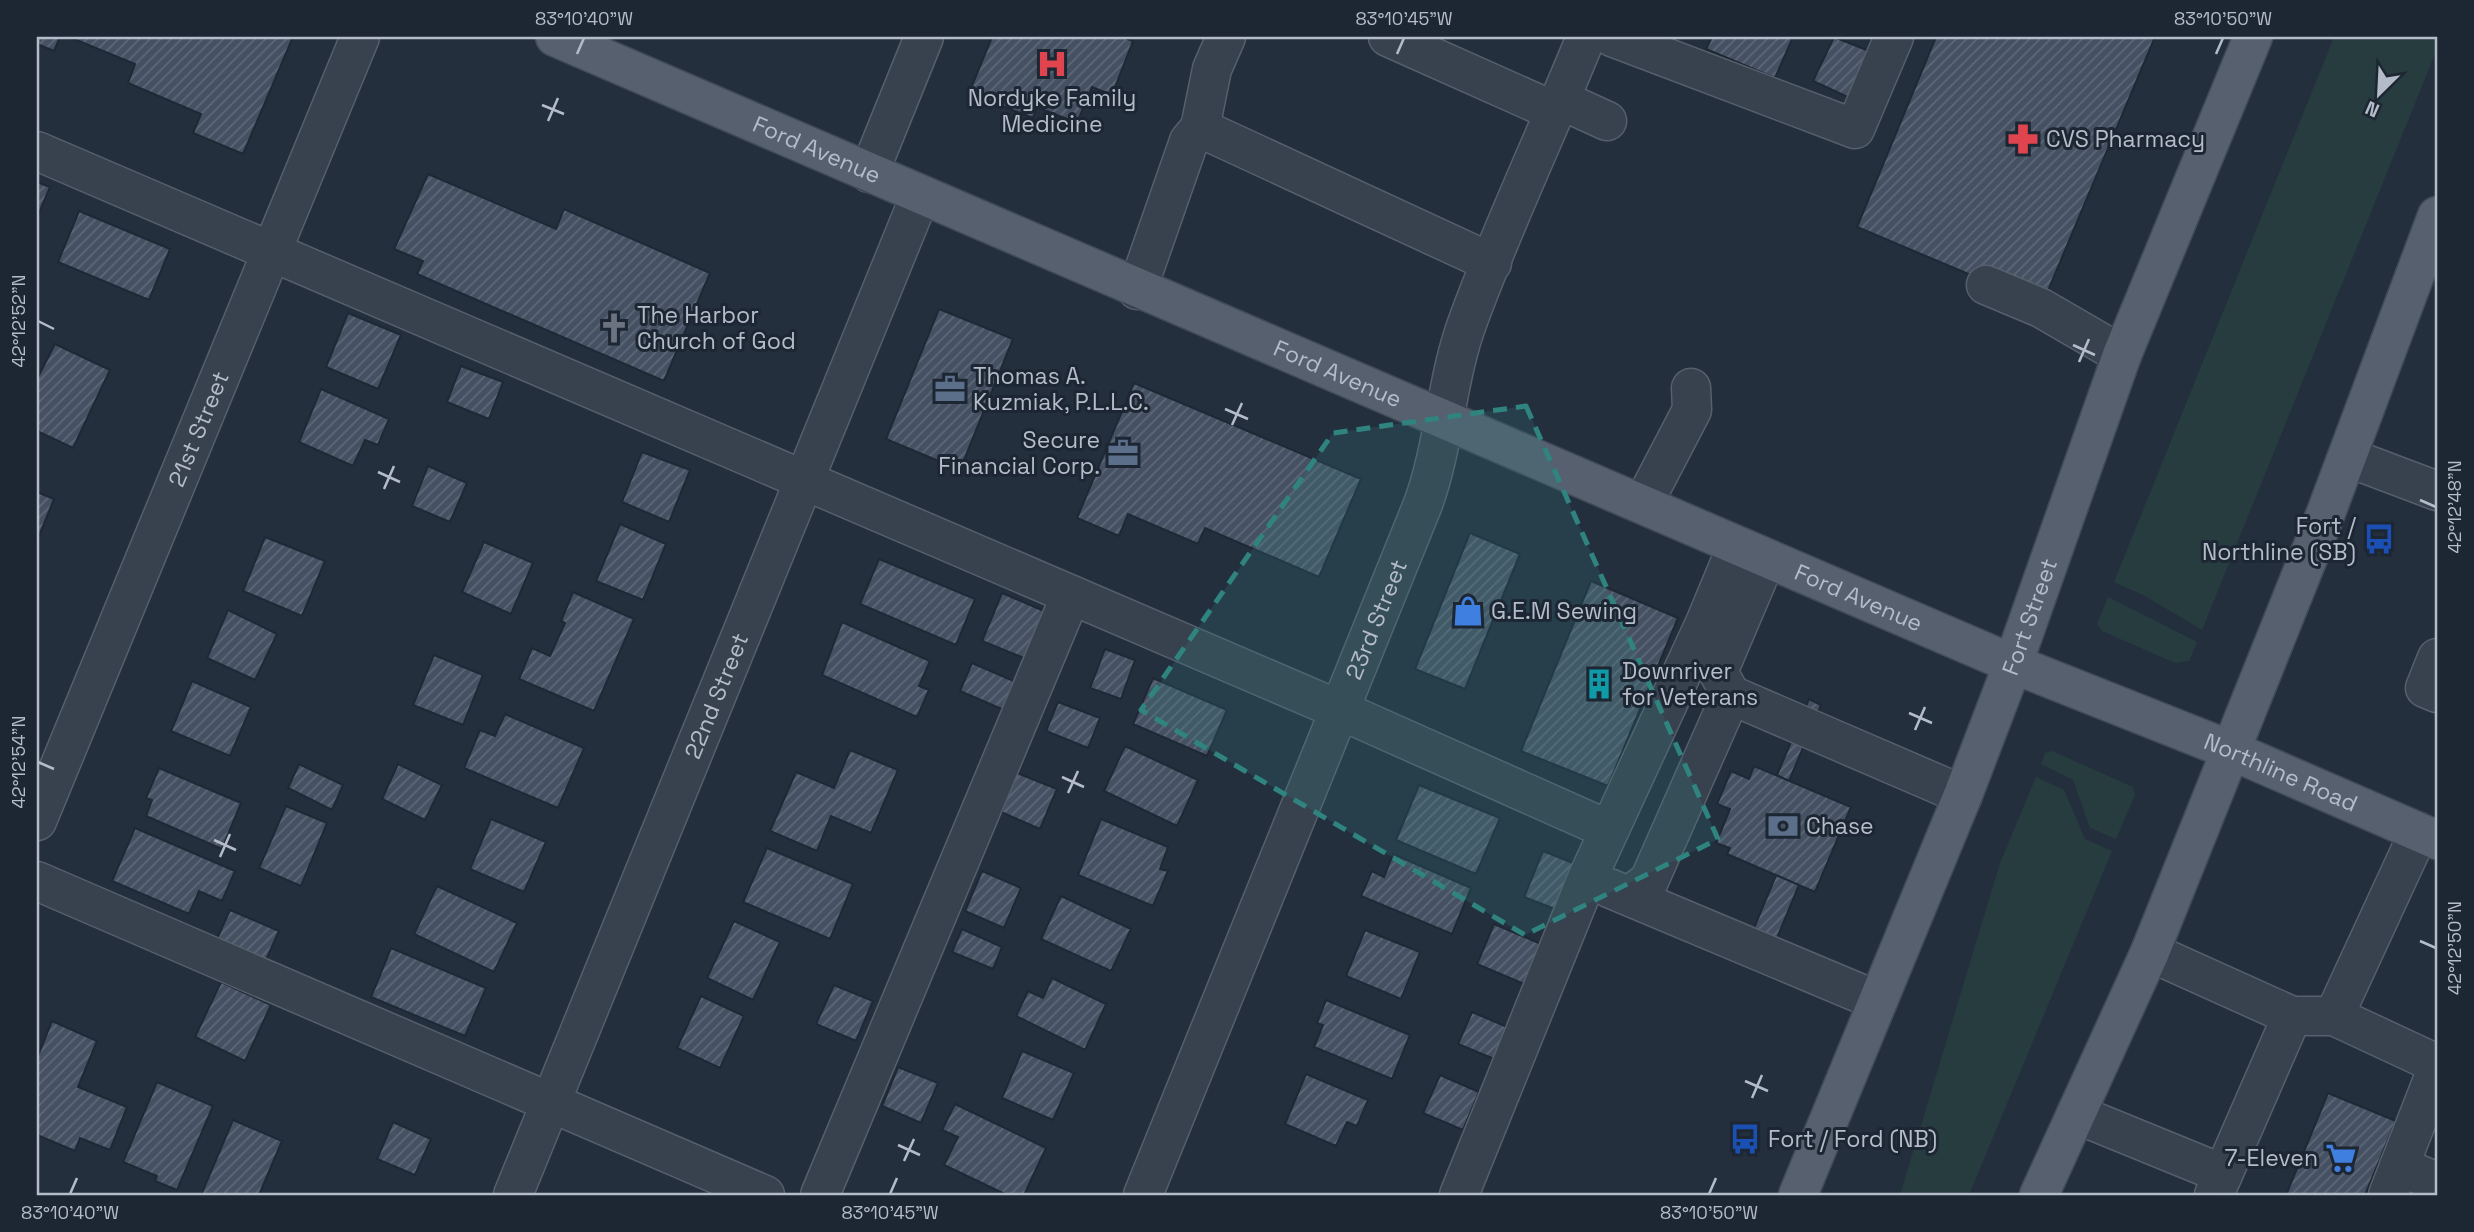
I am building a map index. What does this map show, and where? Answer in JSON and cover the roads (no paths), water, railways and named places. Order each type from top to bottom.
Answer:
[{"type":"main road","name":"Ford Avenue","points":[[555,37],[1137,290],[1443,418],[2013,664],[2122,707]]},
{"type":"main road","name":"Fort Street","points":[[1798,1195],[1963,795],[2013,664],[2122,355],[2253,37]]},
{"type":"main road","points":[[2039,1195],[2150,952],[2347,457],[2437,216]]},
{"type":"main road","name":"Northline Road","points":[[2122,707],[2230,750],[2428,836]]},
{"type":"street","name":"21st Street","points":[[37,821],[360,37]]},
{"type":"street","points":[[869,173],[924,37]]},
{"type":"street","points":[[1137,290],[1189,141],[1200,128],[1212,69],[1226,37]]},
{"type":"street","points":[[1388,37],[1558,106],[1607,121]]},
{"type":"street","name":"23rd Street","points":[[1143,1195],[1342,711],[1430,485],[1453,366],[1492,263],[1586,37]]},
{"type":"street","points":[[1612,37],[1855,129],[1894,37]]},
{"type":"street","points":[[1200,128],[1492,263]]},
{"type":"street","points":[[37,150],[1342,711],[1609,830]]},
{"type":"street","name":"22nd Street","points":[[513,1195],[920,196]]},
{"type":"street","points":[[1986,285],[2041,308],[2122,355]]},
{"type":"street","points":[[1643,504],[1692,410],[1691,388]]},
{"type":"street","points":[[2347,457],[2437,491]]},
{"type":"street","points":[[1752,552],[1718,672],[1731,695],[1963,795]]},
{"type":"street","points":[[1459,1195],[1609,830],[1706,623],[1752,552]]},
{"type":"street","points":[[820,1195],[1071,595]]},
{"type":"street","points":[[2437,658],[2425,688],[2437,693]]},
{"type":"street","points":[[1630,895],[1649,881],[1731,695]]},
{"type":"street","points":[[2334,1016],[2428,836]]},
{"type":"street","points":[[37,881],[765,1195]]},
{"type":"street","points":[[1586,881],[1630,895],[1718,935],[1878,1000]]},
{"type":"street","points":[[2150,952],[2292,1016],[2334,1016],[2437,1067],[2394,1181],[2437,1182]]},
{"type":"street","points":[[2076,1114],[2219,1185],[2292,1016]]},
{"type":"place","name":"Nordyke Family Medicine","points":[[1052,64]]},
{"type":"place","name":"CVS Pharmacy","points":[[2023,139]]},
{"type":"place","name":"The Harbor Church of God","points":[[614,328]]},
{"type":"place","name":"Thomas A. Kuzmiak, P.L.L.C.","points":[[950,389]]},
{"type":"place","name":"Secure Financial Corp.","points":[[1123,453]]},
{"type":"place","name":"Fort / Northline (SB)","points":[[2379,539]]},
{"type":"place","name":"G.E.M Sewing","points":[[1468,611]]},
{"type":"place","name":"Downriver for Veterans","points":[[1599,684]]},
{"type":"place","name":"Chase","points":[[1783,826]]},
{"type":"place","name":"Fort / Ford (NB)","points":[[1745,1139]]},
{"type":"place","name":"7-Eleven","points":[[2341,1158]]}]
